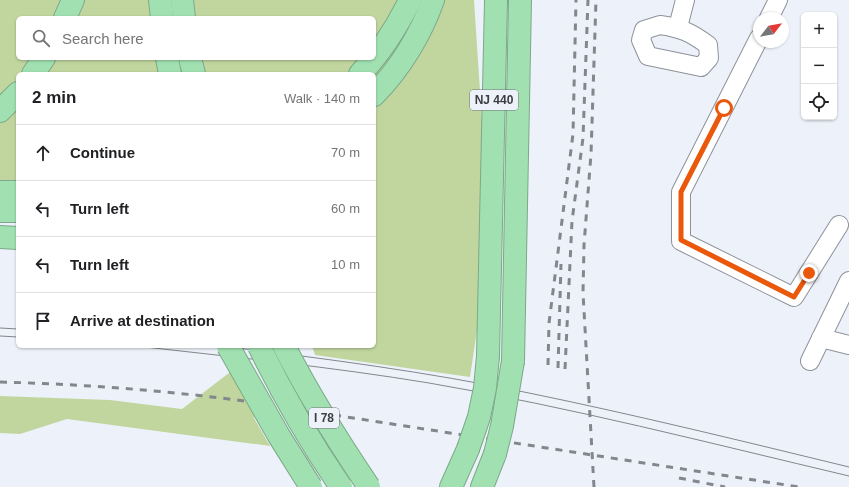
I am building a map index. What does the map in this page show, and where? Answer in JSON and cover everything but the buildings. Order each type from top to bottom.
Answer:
[{"type":"highway","points":[[66,16],[73,0]]},
{"type":"highway","points":[[160,0],[162,16]]},
{"type":"highway","points":[[182,0],[184,16]]},
{"type":"highway","points":[[191,0],[191,16]]},
{"type":"highway","points":[[376,56],[391,35],[410,0]]},
{"type":"highway","points":[[376,93],[397,67],[415,40],[433,0]]},
{"type":"highway","name":"NJ 440","points":[[451,487],[468,449],[479,417],[485,388],[488,356],[496,0]]},
{"type":"highway","name":"NJ 440","points":[[482,487],[495,454],[502,426],[513,361],[520,0]]},
{"type":"highway","points":[[34,72],[43,60]]},
{"type":"highway","points":[[167,60],[170,72]]},
{"type":"highway","points":[[190,60],[194,72]]},
{"type":"highway","points":[[362,72],[372,60]]},
{"type":"highway","points":[[0,111],[16,95]]},
{"type":"highway","points":[[0,192],[16,192]]},
{"type":"highway","points":[[0,211],[16,212]]},
{"type":"highway","points":[[0,237],[16,238]]},
{"type":"highway","points":[[229,348],[310,487]]},
{"type":"highway","name":"I 78","points":[[260,348],[280,388],[312,443],[341,487]]},
{"type":"highway","name":"I 78","points":[[285,348],[300,377],[335,436],[369,487]]},
{"type":"street","points":[[678,28],[685,0]]},
{"type":"street","points":[[772,12],[778,0]]},
{"type":"street","points":[[754,48],[681,192],[681,240],[794,297],[839,225]]},
{"type":"street","points":[[810,362],[849,281]]},
{"type":"street","points":[[821,338],[849,345]]},
{"type":"green space","points":[[0,0],[474,0],[490,244],[470,377],[315,355],[313,348],[376,348],[376,72],[16,72],[16,182],[0,184]]},
{"type":"green space","points":[[238,366],[259,410],[254,418],[270,446],[67,419],[20,434],[0,433],[0,396],[110,400],[182,409]]},
{"type":"tram line","points":[[0,328],[16,329]]},
{"type":"tram line","points":[[0,336],[16,337]]},
{"type":"tram line","points":[[153,348],[356,372],[429,383],[587,414],[849,476]]},
{"type":"tram line","points":[[237,348],[375,366],[491,385],[649,419],[849,467]]},
{"type":"railway","points":[[548,365],[549,323],[573,134],[576,0]]},
{"type":"railway","points":[[565,369],[572,221],[583,138],[588,0]]},
{"type":"railway","points":[[594,487],[583,293],[584,245],[591,154],[596,0]]},
{"type":"railway","points":[[558,368],[561,264]]},
{"type":"railway","points":[[0,382],[118,388],[237,400],[799,487]]},
{"type":"railway","points":[[679,478],[725,487]]},
{"type":"route","points":[[724,108],[681,192],[681,240],[794,297],[809,273]]}]
